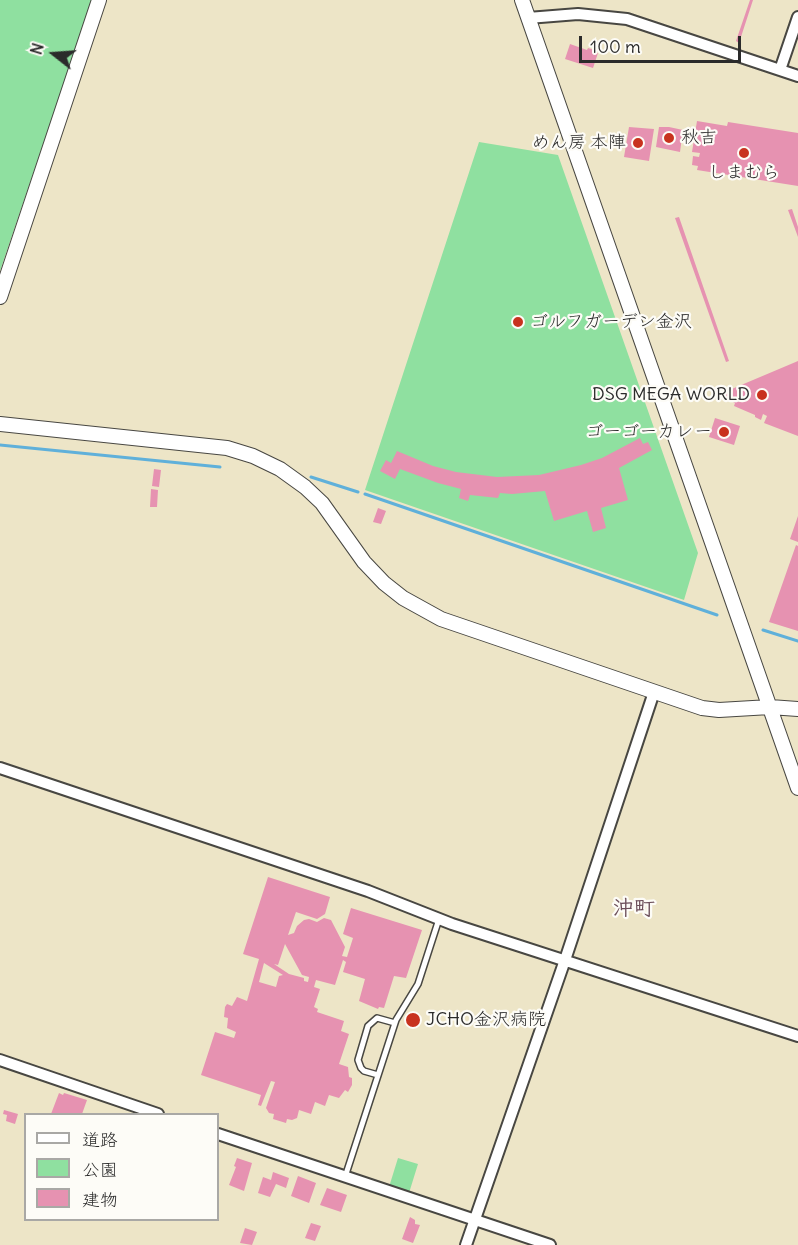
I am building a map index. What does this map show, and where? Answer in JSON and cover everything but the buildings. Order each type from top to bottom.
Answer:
[{"type":"street","points":[[0,297],[99,0]]},
{"type":"street","points":[[522,0],[798,788]]},
{"type":"street","points":[[528,18],[578,14],[627,20],[798,76]]},
{"type":"street","points":[[780,70],[798,17]]},
{"type":"street","points":[[0,424],[227,448],[253,456],[280,469],[314,496],[364,562],[384,583],[423,610],[464,628],[691,705],[719,710],[770,706],[798,709]]},
{"type":"street","points":[[466,1245],[565,960],[654,692]]},
{"type":"street","points":[[0,768],[368,891],[439,919],[798,1036]]},
{"type":"street","points":[[0,1060],[155,1113]]},
{"type":"street","points":[[219,1134],[550,1245]]},
{"type":"lane","points":[[345,1177],[395,1023],[418,984],[439,919]]},
{"type":"lane","points":[[378,1075],[361,1068],[358,1060],[368,1026],[377,1018],[395,1023]]},
{"type":"green space","points":[[0,0],[92,0],[0,271]]},
{"type":"green space","name":"ゴルフガーデン金沢","points":[[479,142],[558,155],[698,553],[684,600],[365,490]]},
{"type":"green space","points":[[398,1158],[418,1164],[409,1193],[389,1187]]},
{"type":"waterway","points":[[0,445],[220,467]]},
{"type":"waterway","points":[[311,477],[358,492]]},
{"type":"waterway","points":[[365,494],[717,615]]},
{"type":"waterway","points":[[763,630],[798,641]]},
{"type":"place","name":"秋吉","points":[[669,138]]},
{"type":"place","name":"めん房 本陣","points":[[638,143]]},
{"type":"place","name":"しまむら","points":[[744,153]]},
{"type":"place","name":"ゴルフガーデン金沢","points":[[518,322]]},
{"type":"place","name":"DSG MEGA WORLD","points":[[762,395]]},
{"type":"place","name":"ゴーゴーカレー","points":[[724,432]]},
{"type":"place","name":"JCHO金沢病院","points":[[413,1020]]},
{"type":"district","name":"沖町","points":[[634,909]]}]
